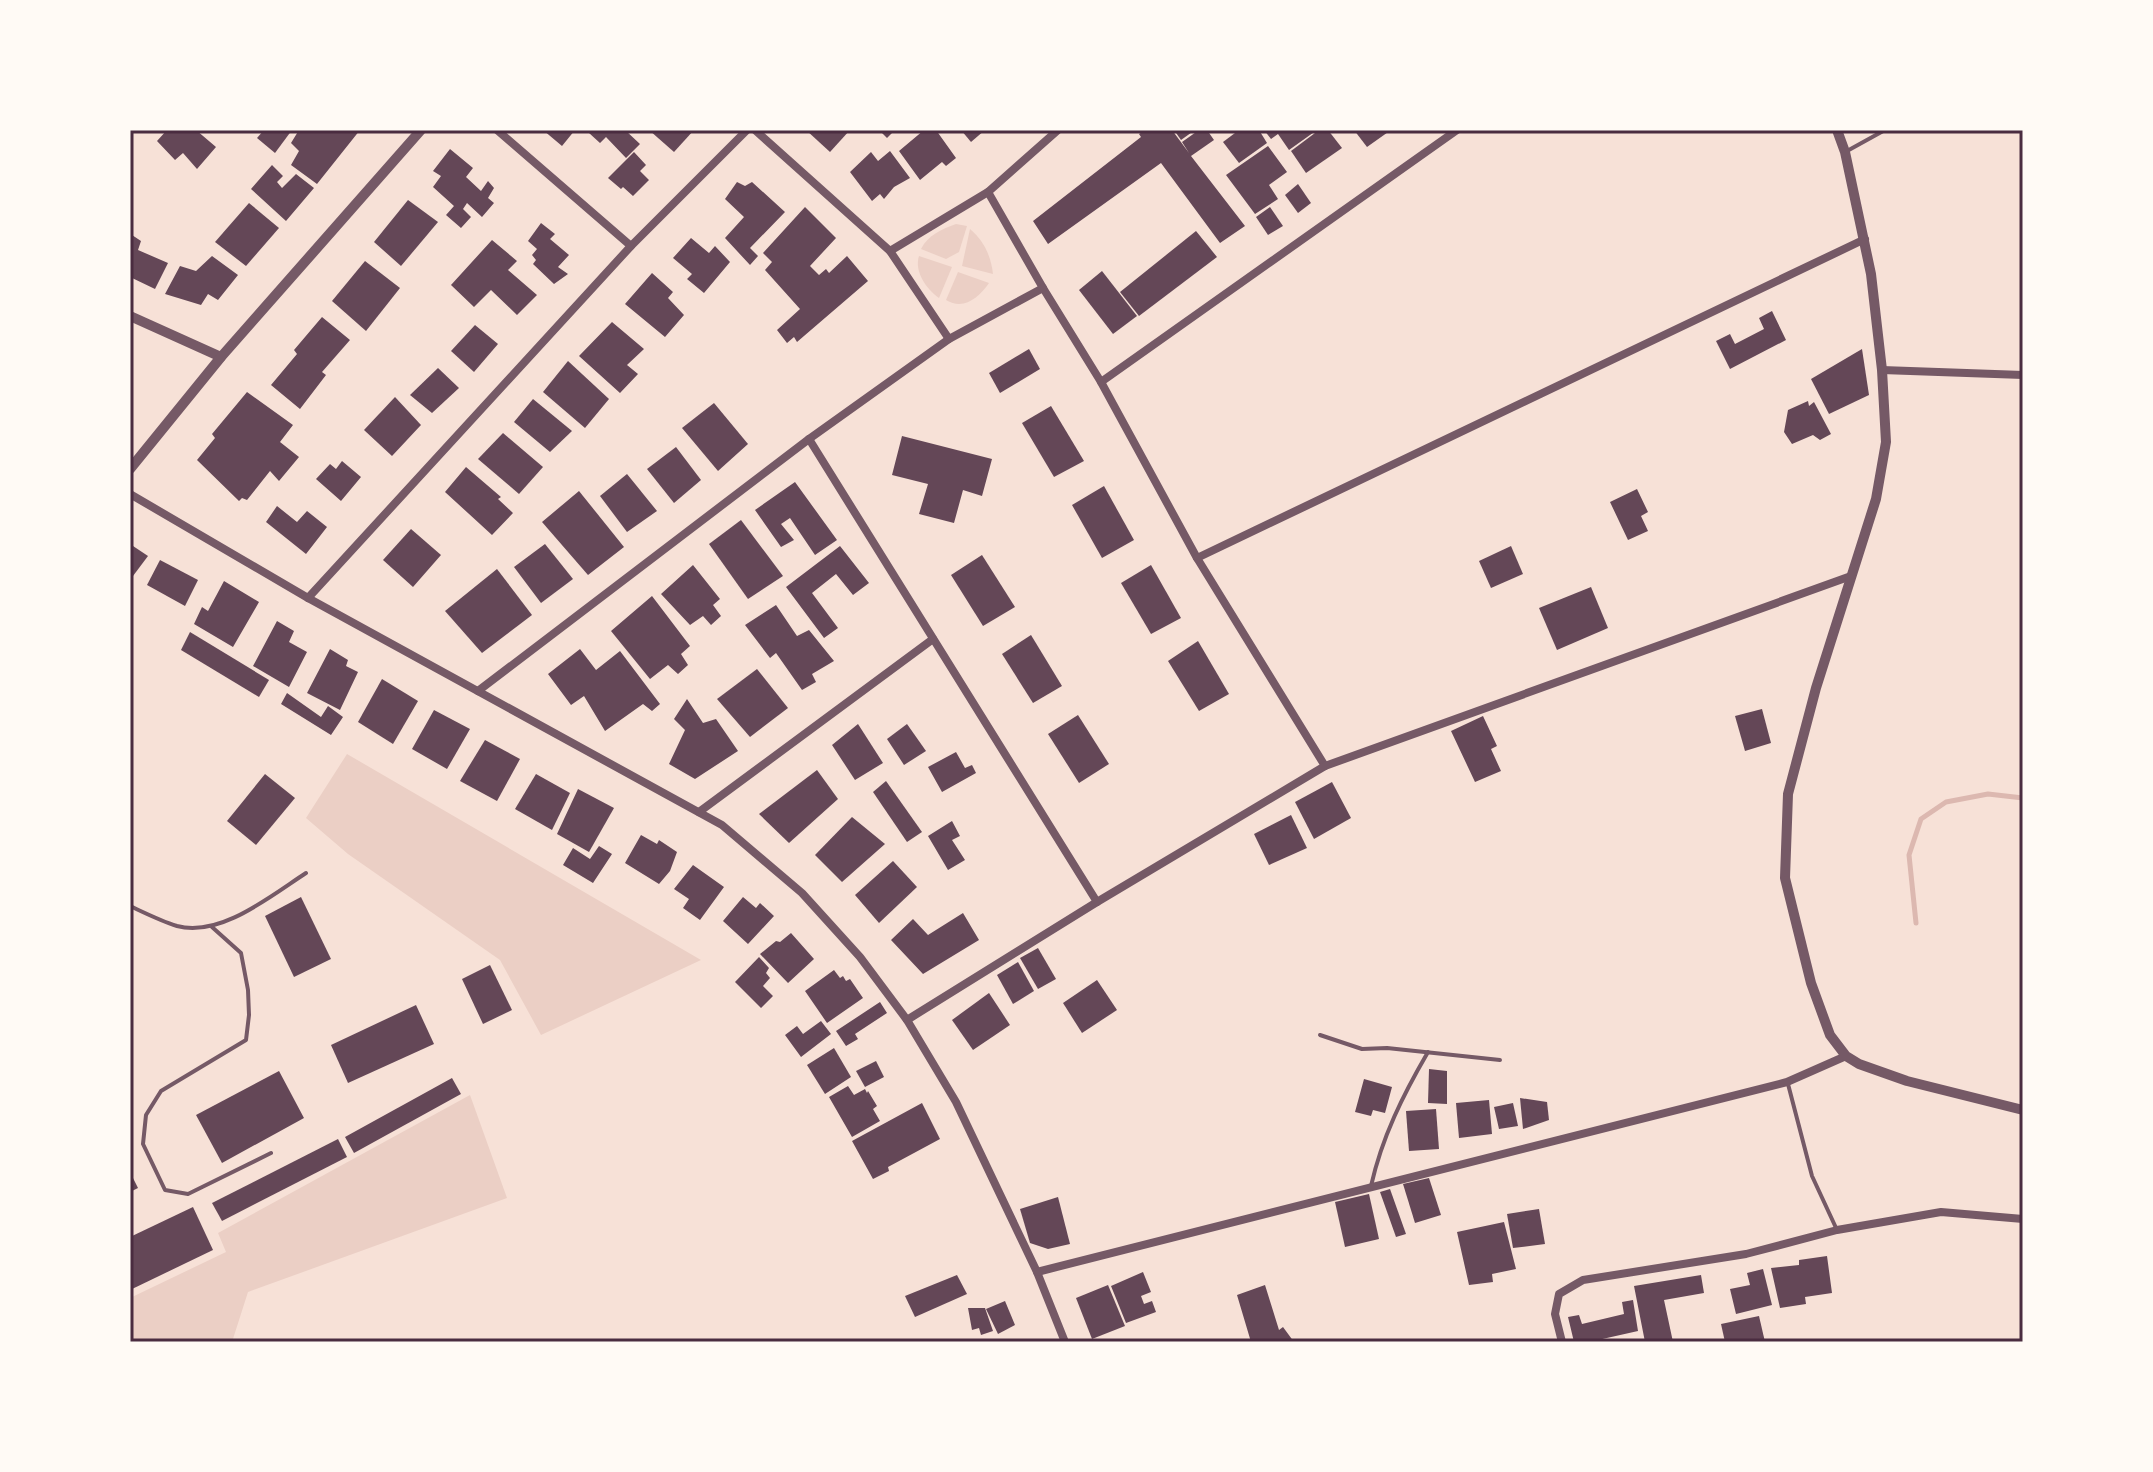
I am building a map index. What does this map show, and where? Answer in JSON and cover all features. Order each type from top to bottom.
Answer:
[{"type":"street","points":[[130,469],[221,357],[421,130]]},
{"type":"street","points":[[497,130],[631,246]]},
{"type":"street","points":[[308,598],[631,246],[747,130]]},
{"type":"street","points":[[755,130],[890,251],[949,339]]},
{"type":"street","points":[[890,251],[988,192],[1058,130]]},
{"type":"street","points":[[1101,382],[1457,130]]},
{"type":"street","points":[[1837,130],[1845,152],[1871,274],[1882,370],[1886,442],[1876,499],[1816,688],[1788,794],[1785,878],[1811,983],[1830,1035],[1846,1056],[1859,1064],[1907,1081],[2023,1110]]},
{"type":"street","points":[[988,192],[1101,382],[1197,558],[1325,766]]},
{"type":"street","points":[[1197,558],[1865,239]]},
{"type":"street","points":[[478,691],[809,439],[949,339],[1043,288]]},
{"type":"street","points":[[130,316],[221,357]]},
{"type":"street","points":[[1882,370],[2023,375]]},
{"type":"street","points":[[809,439],[1097,902]]},
{"type":"street","points":[[130,494],[308,598],[722,825],[802,893],[860,957],[907,1020],[956,1102],[1037,1272],[1065,1342]]},
{"type":"street","points":[[907,1020],[1325,766],[1851,576]]},
{"type":"street","points":[[699,812],[933,639]]},
{"type":"street","points":[[1037,1272],[1787,1082],[1846,1056]]},
{"type":"street","points":[[1562,1342],[1555,1314],[1559,1294],[1583,1280],[1746,1254],[1837,1230],[1941,1212],[2023,1219]]},
{"type":"lane","points":[[1845,152],[1885,130]]},
{"type":"lane","points":[[130,906],[179,927],[212,927],[250,910],[306,873]]},
{"type":"lane","points":[[212,927],[241,953],[248,990],[246,1040],[161,1091],[146,1115],[143,1144],[165,1190],[188,1194],[271,1153]]},
{"type":"lane","points":[[1320,1035],[1362,1049],[1387,1048],[1500,1060]]},
{"type":"lane","points":[[1371,1186],[1377,1157],[1389,1126],[1428,1052]]},
{"type":"lane","points":[[1787,1082],[1812,1176],[1837,1230]]},
{"type":"shaded area","points":[[956,224],[967,226],[959,252],[946,259],[921,249],[931,236]]},
{"type":"shaded area","points":[[970,229],[986,249],[993,274],[962,266]]},
{"type":"shaded area","points":[[919,256],[952,267],[939,298],[922,279],[918,268]]},
{"type":"shaded area","points":[[958,272],[989,283],[970,301],[953,303],[946,300]]},
{"type":"shaded area","points":[[347,754],[701,960],[541,1035],[500,960],[348,854],[306,818]]},
{"type":"shaded area","points":[[470,1095],[507,1198],[248,1292],[232,1342],[130,1342],[130,1298],[226,1252],[218,1233]]},
{"type":"building","points":[[167,130],[196,130],[216,147],[197,169],[183,153],[175,160],[157,141]]},
{"type":"building","points":[[264,130],[292,130],[275,153],[257,138]]},
{"type":"building","points":[[299,130],[360,130],[317,184],[291,165],[299,151],[291,143]]},
{"type":"building","points":[[543,130],[575,130],[562,146]]},
{"type":"building","points":[[591,130],[625,130],[640,144],[626,158],[606,137],[600,143],[589,133]]},
{"type":"building","points":[[649,130],[694,130],[674,152]]},
{"type":"building","points":[[806,130],[850,130],[830,152]]},
{"type":"building","points":[[879,130],[895,130],[887,138]]},
{"type":"building","points":[[924,130],[936,130],[956,158],[946,166],[942,162],[920,180],[899,151]]},
{"type":"building","points":[[961,130],[985,130],[971,142]]},
{"type":"building","points":[[1145,130],[1172,130],[1189,153],[1182,142],[1199,130],[1207,130],[1214,140],[1191,156],[1245,226],[1220,243],[1161,163],[1048,244],[1033,221],[1141,137],[1139,134]]},
{"type":"building","points":[[1174,130],[1195,130],[1181,140]]},
{"type":"building","points":[[1239,130],[1259,130],[1267,143],[1239,163],[1223,142]]},
{"type":"building","points":[[1264,130],[1317,130],[1289,150],[1278,134],[1271,139]]},
{"type":"building","points":[[1319,130],[1328,130],[1342,148],[1306,173],[1291,151]]},
{"type":"building","points":[[1354,130],[1391,130],[1367,147]]},
{"type":"building","points":[[1268,146],[1287,172],[1269,185],[1278,199],[1255,214],[1226,175]]},
{"type":"building","points":[[450,149],[473,168],[466,177],[481,191],[488,181],[494,188],[488,198],[494,203],[482,217],[467,203],[463,209],[471,217],[461,228],[446,215],[454,206],[433,187],[441,176],[433,171]]},
{"type":"building","points":[[890,151],[910,178],[894,187],[884,199],[880,194],[872,201],[850,172],[871,152],[878,161]]},
{"type":"building","points":[[634,152],[646,165],[640,171],[649,180],[633,196],[608,178]]},
{"type":"building","points":[[272,165],[283,176],[277,182],[282,188],[296,174],[314,188],[286,221],[251,189]]},
{"type":"building","points":[[737,182],[745,186],[752,182],[785,212],[750,248],[758,256],[750,265],[725,238],[744,217],[725,199]]},
{"type":"building","points":[[1298,184],[1311,203],[1298,213],[1285,195]]},
{"type":"building","points":[[408,200],[438,222],[401,266],[374,242]]},
{"type":"building","points":[[249,203],[279,228],[246,266],[215,242]]},
{"type":"building","points":[[805,207],[836,238],[810,266],[819,275],[826,269],[829,273],[847,256],[868,281],[797,342],[794,337],[787,343],[777,330],[800,309],[765,270],[772,262],[763,253]]},
{"type":"building","points":[[1270,207],[1283,226],[1268,235],[1256,217]]},
{"type":"building","points":[[541,223],[555,234],[550,239],[569,255],[558,267],[568,274],[554,284],[533,264],[536,260],[532,255],[537,249],[528,241]]},
{"type":"building","points":[[1196,231],[1217,257],[1139,316],[1120,292]]},
{"type":"building","points":[[132,235],[141,241],[138,250],[168,263],[155,289],[130,277]]},
{"type":"building","points":[[691,238],[709,253],[715,246],[730,262],[704,293],[687,279],[692,274],[673,258]]},
{"type":"building","points":[[492,240],[517,261],[508,270],[537,295],[517,315],[491,290],[474,307],[451,285]]},
{"type":"building","points":[[212,256],[238,275],[218,300],[208,294],[201,305],[165,294],[180,266],[196,271]]},
{"type":"building","points":[[365,261],[400,288],[366,331],[332,301]]},
{"type":"building","points":[[1102,271],[1137,316],[1113,334],[1079,290]]},
{"type":"building","points":[[652,273],[673,292],[668,298],[684,315],[665,337],[625,304]]},
{"type":"building","points":[[1772,311],[1786,340],[1730,369],[1716,341],[1730,334],[1735,344],[1764,329],[1759,318]]},
{"type":"building","points":[[322,317],[350,340],[322,372],[326,375],[300,409],[271,385],[297,354],[294,350]]},
{"type":"building","points":[[612,322],[644,349],[627,365],[638,374],[620,393],[579,356]]},
{"type":"building","points":[[475,325],[498,344],[474,372],[451,351]]},
{"type":"building","points":[[1029,349],[1040,369],[1000,393],[989,373]]},
{"type":"building","points":[[1862,349],[1869,395],[1829,414],[1811,379]]},
{"type":"building","points":[[568,361],[609,399],[585,428],[543,392]]},
{"type":"building","points":[[438,368],[459,388],[432,413],[410,395]]},
{"type":"building","points":[[247,392],[293,425],[280,442],[299,457],[279,481],[270,471],[247,500],[242,498],[239,501],[197,460],[215,438],[212,434]]},
{"type":"building","points":[[395,397],[421,425],[392,456],[364,430]]},
{"type":"building","points":[[533,399],[572,431],[550,452],[514,422]]},
{"type":"building","points":[[1808,401],[1809,406],[1814,402],[1831,434],[1820,440],[1813,435],[1792,444],[1784,432],[1788,410]]},
{"type":"building","points":[[714,403],[748,444],[718,471],[682,428]]},
{"type":"building","points":[[1051,406],[1084,461],[1054,477],[1022,423]]},
{"type":"building","points":[[503,433],[543,467],[519,494],[478,459]]},
{"type":"building","points":[[902,436],[992,459],[982,496],[963,490],[954,523],[919,514],[928,484],[892,475]]},
{"type":"building","points":[[676,447],[701,480],[674,503],[647,469]]},
{"type":"building","points":[[342,461],[361,477],[341,501],[316,479],[330,464],[336,469]]},
{"type":"building","points":[[466,467],[501,497],[498,499],[513,513],[492,535],[445,492]]},
{"type":"building","points":[[627,474],[657,511],[627,532],[600,496]]},
{"type":"building","points":[[795,482],[837,540],[815,555],[790,518],[781,524],[794,540],[781,547],[755,510]]},
{"type":"building","points":[[1104,486],[1134,540],[1102,558],[1072,505]]},
{"type":"building","points":[[1637,489],[1648,512],[1641,516],[1648,531],[1628,540],[1610,502]]},
{"type":"building","points":[[579,491],[624,547],[588,575],[542,522]]},
{"type":"building","points":[[277,506],[297,522],[307,511],[327,527],[306,554],[266,522]]},
{"type":"building","points":[[741,520],[783,576],[748,599],[709,544]]},
{"type":"building","points":[[411,529],[441,555],[413,587],[383,560]]},
{"type":"building","points":[[130,544],[148,556],[130,580]]},
{"type":"building","points":[[545,544],[573,579],[541,603],[514,567]]},
{"type":"building","points":[[840,546],[869,583],[853,595],[836,574],[812,593],[838,628],[824,638],[786,587]]},
{"type":"building","points":[[1511,546],[1523,574],[1491,588],[1479,561]]},
{"type":"building","points":[[982,555],[1015,607],[983,626],[951,575]]},
{"type":"building","points":[[160,560],[198,580],[185,606],[147,585]]},
{"type":"building","points":[[693,565],[720,599],[713,605],[721,616],[711,625],[703,616],[690,625],[661,594]]},
{"type":"building","points":[[1151,565],[1181,618],[1151,634],[1121,583]]},
{"type":"building","points":[[497,569],[532,615],[482,653],[445,611]]},
{"type":"building","points":[[224,581],[259,602],[233,647],[194,624],[202,607],[208,611]]},
{"type":"building","points":[[1591,587],[1608,628],[1557,650],[1539,608]]},
{"type":"building","points":[[652,596],[690,646],[681,654],[688,665],[678,674],[668,665],[650,679],[611,631]]},
{"type":"building","points":[[776,605],[797,636],[809,630],[834,661],[812,674],[816,682],[802,690],[776,653],[770,658],[745,625]]},
{"type":"building","points":[[277,621],[294,631],[289,642],[307,652],[289,687],[253,666]]},
{"type":"building","points":[[190,632],[269,680],[259,697],[181,650]]},
{"type":"building","points":[[1031,635],[1062,686],[1033,703],[1002,654]]},
{"type":"building","points":[[1198,641],[1229,694],[1199,711],[1168,661]]},
{"type":"building","points":[[330,649],[348,660],[346,666],[358,672],[340,710],[307,693]]},
{"type":"building","points":[[580,649],[596,670],[620,651],[660,704],[652,711],[643,704],[605,731],[584,696],[571,705],[548,674]]},
{"type":"building","points":[[757,669],[788,708],[750,737],[717,699]]},
{"type":"building","points":[[382,679],[418,701],[393,744],[358,722]]},
{"type":"building","points":[[287,693],[321,717],[328,706],[343,717],[331,735],[281,704]]},
{"type":"building","points":[[687,699],[703,723],[716,719],[738,751],[695,779],[669,764],[685,730],[674,719]]},
{"type":"building","points":[[1762,709],[1771,743],[1745,751],[1735,716]]},
{"type":"building","points":[[434,710],[470,729],[447,769],[412,749]]},
{"type":"building","points":[[1078,715],[1109,764],[1079,783],[1048,734]]},
{"type":"building","points":[[1483,716],[1497,746],[1491,749],[1501,771],[1475,782],[1451,731]]},
{"type":"building","points":[[858,724],[883,763],[855,780],[832,745]]},
{"type":"building","points":[[907,724],[926,751],[904,765],[887,739]]},
{"type":"building","points":[[485,740],[520,759],[497,801],[460,781]]},
{"type":"building","points":[[956,752],[965,768],[972,765],[976,773],[942,792],[928,767]]},
{"type":"building","points":[[817,770],[838,799],[789,843],[759,814]]},
{"type":"building","points":[[265,774],[295,798],[256,845],[227,821]]},
{"type":"building","points":[[536,774],[570,793],[552,830],[515,809]]},
{"type":"building","points":[[886,781],[922,832],[907,842],[873,792]]},
{"type":"building","points":[[1332,782],[1351,818],[1314,839],[1295,802]]},
{"type":"building","points":[[578,789],[614,808],[589,852],[557,834]]},
{"type":"building","points":[[1291,815],[1307,848],[1269,865],[1254,834]]},
{"type":"building","points":[[852,817],[885,844],[842,882],[815,855]]},
{"type":"building","points":[[952,821],[960,836],[952,840],[965,860],[948,870],[928,836]]},
{"type":"building","points":[[641,835],[657,844],[659,840],[677,852],[670,871],[659,884],[625,863]]},
{"type":"building","points":[[599,846],[612,854],[593,883],[563,865],[573,848],[590,859]]},
{"type":"building","points":[[893,861],[917,887],[879,923],[855,895]]},
{"type":"building","points":[[693,865],[724,887],[700,920],[683,908],[689,899],[674,889]]},
{"type":"building","points":[[301,897],[331,959],[294,977],[265,916]]},
{"type":"building","points":[[743,897],[756,908],[760,903],[774,916],[748,944],[723,921]]},
{"type":"building","points":[[963,913],[979,940],[923,974],[891,940],[913,919],[928,935]]},
{"type":"building","points":[[791,933],[814,959],[788,983],[760,954]]},
{"type":"building","points":[[1038,948],[1056,979],[1038,989],[1020,958]]},
{"type":"building","points":[[759,957],[769,968],[766,973],[770,978],[763,986],[773,996],[761,1008],[735,982]]},
{"type":"building","points":[[1018,962],[1034,991],[1013,1004],[997,975]]},
{"type":"building","points":[[490,965],[512,1010],[483,1024],[462,979]]},
{"type":"building","points":[[834,970],[840,978],[850,979],[863,998],[827,1023],[805,991]]},
{"type":"building","points":[[1097,980],[1117,1010],[1082,1033],[1063,1003]]},
{"type":"building","points":[[989,993],[1010,1025],[973,1050],[952,1020]]},
{"type":"building","points":[[880,1002],[887,1013],[855,1034],[858,1039],[846,1046],[836,1031]]},
{"type":"building","points":[[416,1005],[434,1044],[348,1083],[331,1045]]},
{"type":"building","points":[[821,1021],[831,1034],[801,1057],[785,1035],[797,1026],[803,1034]]},
{"type":"building","points":[[834,1048],[851,1077],[825,1094],[807,1065]]},
{"type":"building","points":[[876,1061],[884,1077],[865,1087],[856,1071]]},
{"type":"building","points":[[1429,1069],[1447,1071],[1447,1104],[1428,1103]]},
{"type":"building","points":[[279,1071],[304,1118],[222,1163],[196,1115]]},
{"type":"building","points":[[452,1078],[461,1094],[354,1153],[345,1137]]},
{"type":"building","points":[[1364,1079],[1392,1087],[1385,1113],[1373,1110],[1371,1116],[1355,1112]]},
{"type":"building","points":[[848,1086],[854,1095],[865,1089],[868,1091],[877,1106],[873,1109],[880,1121],[852,1137],[829,1097]]},
{"type":"building","points":[[1520,1098],[1547,1102],[1549,1120],[1523,1129]]},
{"type":"building","points":[[1489,1100],[1492,1134],[1459,1138],[1456,1103]]},
{"type":"building","points":[[922,1103],[940,1139],[888,1167],[889,1171],[873,1179],[852,1141]]},
{"type":"building","points":[[1513,1103],[1518,1126],[1499,1129],[1494,1107]]},
{"type":"building","points":[[1436,1109],[1439,1149],[1409,1151],[1406,1111]]},
{"type":"building","points":[[338,1139],[347,1157],[222,1221],[212,1203]]},
{"type":"building","points":[[130,1172],[138,1188],[130,1192]]},
{"type":"building","points":[[1429,1178],[1441,1215],[1415,1223],[1403,1184]]},
{"type":"building","points":[[1390,1189],[1406,1234],[1396,1237],[1380,1192]]},
{"type":"building","points":[[1369,1194],[1379,1239],[1345,1247],[1335,1202]]},
{"type":"building","points":[[1058,1197],[1070,1244],[1048,1249],[1030,1243],[1020,1209]]},
{"type":"building","points":[[193,1207],[213,1250],[130,1290],[130,1237]]},
{"type":"building","points":[[1539,1209],[1545,1244],[1513,1248],[1507,1214]]},
{"type":"building","points":[[1504,1222],[1516,1269],[1492,1274],[1493,1282],[1469,1285],[1457,1232]]},
{"type":"building","points":[[1827,1256],[1832,1293],[1805,1297],[1806,1304],[1780,1308],[1771,1268],[1799,1265],[1799,1260]]},
{"type":"building","points":[[1763,1269],[1772,1305],[1736,1314],[1730,1289],[1750,1285],[1747,1273]]},
{"type":"building","points":[[1143,1272],[1151,1292],[1141,1296],[1144,1304],[1152,1301],[1156,1312],[1126,1323],[1111,1286]]},
{"type":"building","points":[[957,1275],[967,1294],[915,1317],[905,1296]]},
{"type":"building","points":[[1701,1275],[1704,1293],[1664,1300],[1673,1342],[1645,1342],[1634,1286]]},
{"type":"building","points":[[1108,1285],[1125,1326],[1092,1339],[1076,1298]]},
{"type":"building","points":[[1265,1285],[1279,1330],[1283,1327],[1294,1342],[1251,1342],[1237,1295]]},
{"type":"building","points":[[1633,1300],[1638,1331],[1589,1342],[1574,1342],[1568,1317],[1579,1315],[1582,1324],[1624,1314],[1622,1302]]},
{"type":"building","points":[[1005,1301],[1015,1325],[998,1334],[986,1309]]},
{"type":"building","points":[[968,1308],[985,1308],[993,1331],[981,1335],[979,1328],[972,1330]]},
{"type":"building","points":[[1759,1316],[1765,1342],[1725,1342],[1721,1324]]},
{"type":"waterway","points":[[1916,923],[1909,855],[1921,819],[1946,802],[1988,794],[2023,798]]}]
